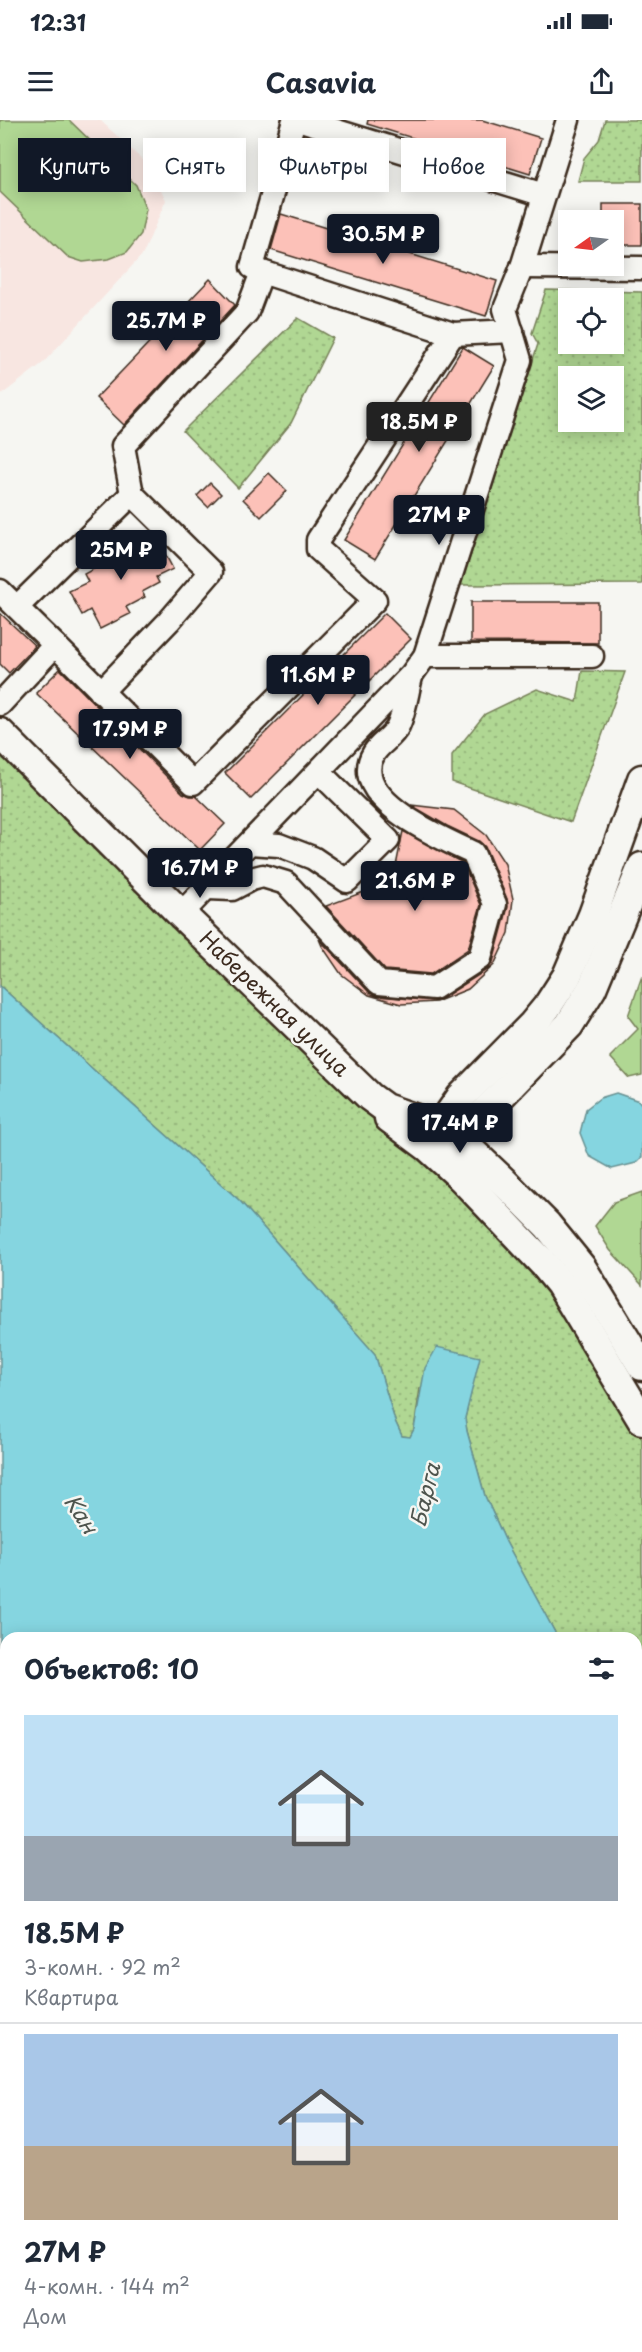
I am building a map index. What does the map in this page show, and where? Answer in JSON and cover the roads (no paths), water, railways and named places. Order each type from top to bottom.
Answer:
[{"type":"main road","name":"Набережная улица","points":[[0,733],[181,914],[370,1097],[460,1176],[527,1244],[560,1284],[642,1420]]},
{"type":"main road","points":[[460,1176],[445,1152],[444,1132],[453,1107],[533,1024],[567,976],[593,915],[642,778]]},
{"type":"main road","points":[[444,1132],[468,1125],[482,1115],[552,1044],[582,1005],[602,966],[642,867]]},
{"type":"main road","points":[[502,1180],[488,1144],[488,1126],[493,1109],[503,1092]]},
{"type":"main road","points":[[396,1118],[438,1111],[461,1097]]},
{"type":"main road","name":"Набережная улица","points":[[396,1118],[425,1122],[444,1132],[466,1146],[502,1180],[554,1233],[582,1268],[642,1366]]},
{"type":"street","points":[[294,120],[252,267],[453,334],[512,331]]},
{"type":"street","points":[[301,120],[544,195]]},
{"type":"street","points":[[208,888],[232,890],[251,879],[263,876],[286,883],[379,983],[434,988],[480,958],[495,904],[473,854],[423,829],[377,793],[370,782],[368,769],[373,754],[398,727],[520,360],[505,309],[522,267],[568,120]]},
{"type":"street","points":[[522,267],[642,268]]},
{"type":"street","points":[[101,692],[169,621],[211,572],[132,494],[123,446],[247,312],[262,272]]},
{"type":"street","points":[[0,591],[193,783],[375,600],[318,549],[318,540],[453,334]]},
{"type":"street","points":[[17,607],[132,494]]},
{"type":"street","points":[[0,704],[55,645]]},
{"type":"street","points":[[181,914],[319,772],[418,665],[592,656]]},
{"type":"street","points":[[250,843],[279,845],[313,858],[346,881],[388,840],[319,772]]},
{"type":"water","points":[[0,986],[240,1201],[375,1354],[395,1421],[402,1436],[410,1437],[414,1429],[425,1368],[437,1347],[480,1357],[465,1418],[467,1431],[485,1496],[506,1542],[555,1632],[0,1632]]},
{"type":"water","points":[[616,1093],[639,1101],[642,1105],[642,1157],[636,1163],[612,1169],[589,1156],[580,1133],[586,1109],[600,1098]]},
{"type":"water label","name":"Барга","points":[[425,1495]]},
{"type":"water label","name":"Кан","points":[[81,1514]]}]
